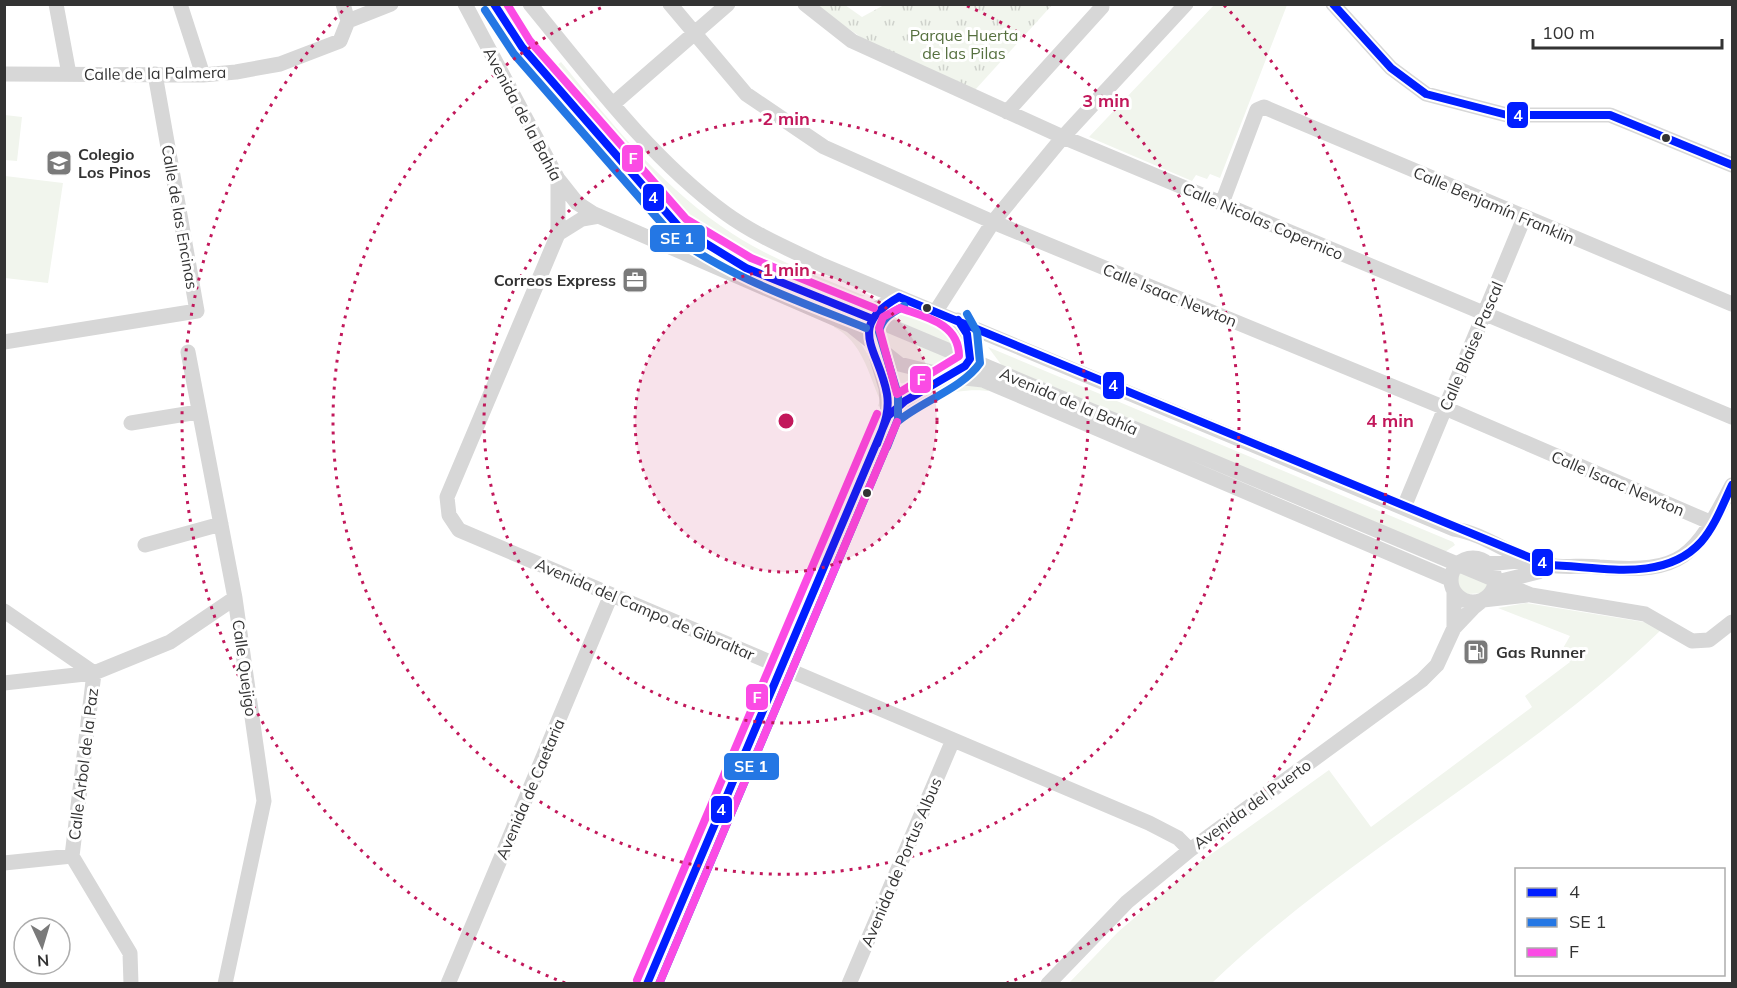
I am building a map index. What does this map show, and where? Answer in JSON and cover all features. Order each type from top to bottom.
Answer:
[{"type":"street","points":[[56,4],[69,74]]},
{"type":"street","points":[[180,4],[203,75]]},
{"type":"street","points":[[343,4],[348,21],[391,4]]},
{"type":"street","name":"Avenida de la Bahía","points":[[465,4],[558,179],[577,203],[598,216],[834,318],[870,339],[898,364],[947,376],[983,380],[1457,574],[1497,582],[1531,595],[1645,614],[1692,641],[1709,640],[1732,622]]},
{"type":"street","name":"Avenida de la Bahía","points":[[494,4],[522,47],[678,227],[693,238],[733,260],[970,359],[1457,574]]},
{"type":"street","points":[[530,4],[613,104],[691,186],[727,215],[768,239],[899,297],[1454,528],[1470,532],[1548,565],[1652,569],[1680,559],[1702,540],[1732,485]]},
{"type":"street","name":"Calle Isaac Newton","points":[[670,4],[693,35],[746,94],[824,147],[993,222],[1445,408],[1712,523]]},
{"type":"street","points":[[613,104],[728,4]]},
{"type":"street","name":"Calle Nicolas Copernico","points":[[805,4],[852,41],[1063,137],[1732,417]]},
{"type":"street","points":[[936,311],[993,222],[1063,137],[1186,4]]},
{"type":"street","points":[[1333,4],[1391,68],[1425,94],[1507,115],[1610,115],[1732,165]]},
{"type":"street","points":[[1007,112],[1102,7]]},
{"type":"street","name":"Calle de la Palmera","points":[[4,74],[203,75],[280,64],[340,41],[348,21]]},
{"type":"street","name":"Calle de las Encinas","points":[[4,342],[197,310],[155,74]]},
{"type":"street","name":"Calle Benjamín Franklin","points":[[1221,203],[1257,110],[1268,109],[1732,304]]},
{"type":"street","name":"Avenida del Campo de Gibraltar","points":[[558,179],[558,234],[447,497],[447,507],[452,523],[459,530],[1149,823],[1178,838],[1190,850]]},
{"type":"street","points":[[558,234],[582,219],[598,216]]},
{"type":"street","name":"Calle Blaise Pascal","points":[[1404,507],[1524,218]]},
{"type":"street","points":[[647,984],[888,416],[886,388],[870,339],[870,318],[876,309],[899,297]]},
{"type":"street","points":[[888,416],[916,395],[965,366],[970,359],[967,334],[958,320]]},
{"type":"street","name":"Calle Quejigo","points":[[188,352],[235,598],[264,801],[225,984]]},
{"type":"street","points":[[916,395],[961,380],[983,380]]},
{"type":"street","points":[[131,423],[198,412]]},
{"type":"street","points":[[145,545],[221,524]]},
{"type":"street","points":[[1454,528],[1467,550],[1457,574],[1454,628]]},
{"type":"street","points":[[1454,628],[1493,592],[1497,582],[1496,573],[1478,559],[1457,574]]},
{"type":"street","points":[[1487,564],[1532,559]]},
{"type":"street","points":[[1497,582],[1538,572],[1548,565]]},
{"type":"street","points":[[1457,574],[1470,602],[1531,595]]},
{"type":"street","name":"Avenida de Caetaria","points":[[448,984],[611,595]]},
{"type":"street","points":[[4,683],[94,673],[170,642],[235,598]]},
{"type":"street","points":[[4,611],[94,673]]},
{"type":"street","name":"Avenida del Puerto","points":[[1048,984],[1127,902],[1190,850],[1417,684],[1437,665],[1454,628]]},
{"type":"street","name":"Calle Arbol de la Paz","points":[[94,673],[72,856],[130,953],[131,984]]},
{"type":"street","name":"Avenida de Portus Albus","points":[[849,984],[953,740]]},
{"type":"street","points":[[4,863],[72,856]]},
{"type":"green space","name":"Parque Huerta de las Pilas","points":[[814,5],[845,5],[862,17],[884,5],[1052,5],[975,90],[865,40]]},
{"type":"green space","points":[[1214,5],[1287,5],[1220,178],[1210,174],[1207,179],[1196,175],[1192,181],[1089,137]]},
{"type":"green space","points":[[561,62],[655,170],[721,226],[791,265],[865,296],[845,298],[830,295],[707,240],[664,206],[548,72]]},
{"type":"green space","points":[[5,115],[22,117],[17,161],[5,160]]},
{"type":"green space","points":[[5,176],[63,183],[48,283],[5,278]]},
{"type":"green space","points":[[908,309],[946,325],[956,335],[957,342],[949,344],[891,320],[892,314]]},
{"type":"green space","points":[[835,323],[856,337],[868,355],[878,382],[883,408],[878,406],[880,400],[858,349],[844,333],[834,327]]},
{"type":"green space","points":[[887,332],[947,355],[950,363],[942,366],[921,365],[899,356],[884,342],[882,335]]},
{"type":"green space","points":[[988,347],[1453,542],[1455,545],[1445,552],[1003,367]]},
{"type":"green space","points":[[885,361],[906,373],[929,378],[914,383],[901,383],[890,376]]},
{"type":"green space","points":[[959,384],[990,388],[988,391],[954,392],[941,395],[917,404],[901,416],[897,414],[926,396]]},
{"type":"green space","points":[[1456,570],[1491,585],[1484,593],[1467,594],[1460,591],[1452,577]]},
{"type":"green space","points":[[1526,603],[1650,623],[1661,630],[1608,678],[1552,723],[1321,891],[1265,935],[1212,983],[1068,984],[1118,932],[1196,865],[1329,770],[1371,827],[1532,707],[1525,696],[1570,662],[1562,650],[1570,636],[1498,608]]},
{"type":"transit line","name":"4","points":[[494,4],[522,47],[679,227],[746,268],[870,318]]},
{"type":"transit line","name":"F","points":[[507,4],[530,41],[686,219],[751,258],[874,308]]},
{"type":"transit line","name":"4","points":[[1333,4],[1391,68],[1426,94],[1507,115],[1610,115],[1732,165]]},
{"type":"transit line","points":[[485,10],[514,54],[672,235],[717,264],[741,276],[866,328]]},
{"type":"transit line","name":"4","points":[[899,297],[1548,565],[1629,570],[1668,563],[1686,555],[1706,536],[1732,485]]},
{"type":"transit line","name":"4","points":[[877,444],[885,420],[888,401],[870,340],[869,329],[873,318],[899,297]]},
{"type":"transit line","points":[[887,447],[898,419],[898,395],[879,332],[885,319],[904,306]]},
{"type":"transit line","name":"F","points":[[900,308],[930,318],[947,329],[953,336],[959,356],[897,394],[879,328],[883,317],[900,308]]},
{"type":"transit line","points":[[659,984],[897,422],[963,380],[980,363],[977,332],[967,314]]},
{"type":"transit line","name":"4","points":[[647,984],[888,416],[905,401],[965,366],[970,359],[967,334],[958,320]]},
{"type":"transit line","name":"F","points":[[637,980],[877,414]]},
{"type":"transit line","name":"F","points":[[659,984],[897,422]]},
{"type":"place","name":"Colegio Los Pinos","points":[[59,163]]},
{"type":"place","name":"Correos Express","points":[[635,280]]},
{"type":"place","name":"Gas Runner","points":[[1476,652]]}]
